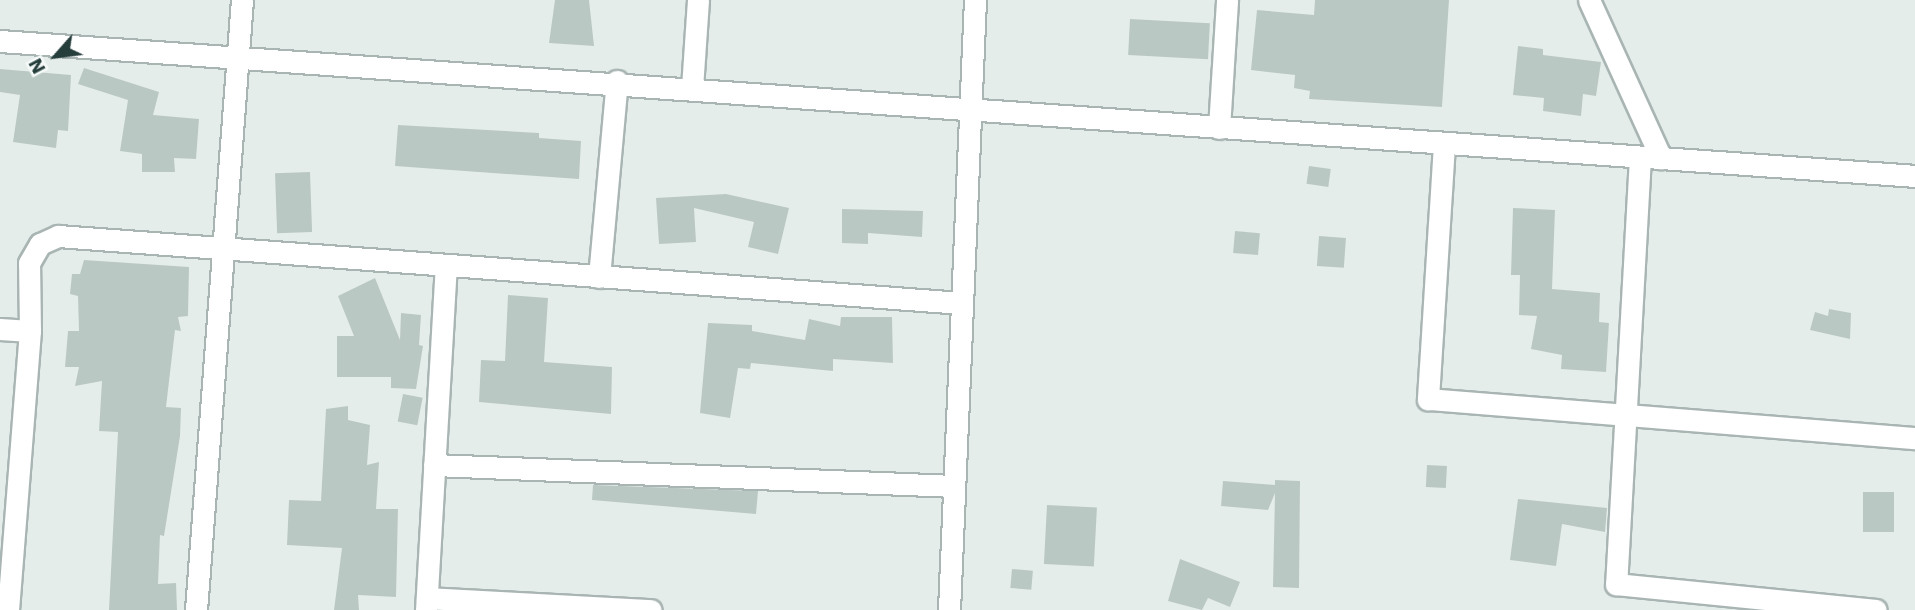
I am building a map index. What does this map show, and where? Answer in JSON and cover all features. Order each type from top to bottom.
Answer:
[{"type":"street","points":[[195,610],[220,250],[242,0]]},
{"type":"street","points":[[692,88],[698,0]]},
{"type":"street","points":[[949,610],[975,0]]},
{"type":"street","points":[[1219,128],[1227,0]]},
{"type":"street","points":[[1589,0],[1651,158],[1625,415],[1616,584],[1876,610]]},
{"type":"street","points":[[0,41],[238,60],[617,81],[970,112],[1915,176]]},
{"type":"street","points":[[599,277],[617,81]]},
{"type":"street","points":[[1444,144],[1428,399],[1915,438]]},
{"type":"street","points":[[8,610],[30,331],[29,263],[40,244],[58,236],[962,303]]},
{"type":"street","points":[[446,266],[426,604],[651,610]]},
{"type":"street","points":[[0,329],[30,331]]},
{"type":"street","points":[[434,465],[954,486]]},
{"type":"building","points":[[555,0],[589,0],[594,46],[549,43]]},
{"type":"building","points":[[1315,0],[1449,0],[1442,107],[1309,99],[1310,91],[1294,88],[1295,75],[1251,70],[1257,10],[1314,15]]},
{"type":"building","points":[[1130,19],[1210,23],[1208,59],[1128,55]]},
{"type":"building","points":[[1518,46],[1543,49],[1543,55],[1601,62],[1596,96],[1583,94],[1581,116],[1543,111],[1544,98],[1513,95]]},
{"type":"building","points":[[84,68],[159,92],[153,115],[199,119],[196,159],[174,158],[175,172],[142,172],[142,154],[120,151],[128,100],[78,84]]},
{"type":"building","points":[[0,69],[71,75],[68,131],[58,130],[56,148],[13,142],[20,95],[0,92]]},
{"type":"building","points":[[398,125],[539,133],[539,138],[581,141],[579,179],[395,166]]},
{"type":"building","points":[[1309,166],[1331,169],[1328,187],[1306,184]]},
{"type":"building","points":[[310,172],[312,232],[277,233],[275,173]]},
{"type":"building","points":[[726,194],[789,208],[778,254],[748,247],[754,222],[694,208],[696,242],[659,244],[656,198]]},
{"type":"building","points":[[1513,208],[1555,210],[1552,289],[1600,293],[1599,322],[1609,323],[1606,372],[1561,369],[1562,355],[1531,349],[1537,316],[1519,315],[1520,275],[1511,275]]},
{"type":"building","points":[[842,209],[923,211],[922,237],[868,233],[868,244],[842,243]]},
{"type":"building","points":[[1235,231],[1260,233],[1258,255],[1233,253]]},
{"type":"building","points":[[1319,236],[1346,238],[1344,268],[1317,266]]},
{"type":"building","points":[[84,260],[189,267],[188,316],[178,317],[181,331],[175,330],[166,407],[181,408],[180,436],[164,536],[160,535],[158,584],[176,583],[177,610],[109,610],[118,432],[99,431],[102,381],[75,386],[79,367],[65,367],[68,331],[79,331],[78,296],[70,294],[72,274],[80,274]]},
{"type":"building","points":[[375,278],[400,340],[401,313],[421,315],[419,345],[423,346],[416,389],[391,388],[391,377],[337,377],[337,336],[354,336],[338,296]]},
{"type":"building","points":[[508,295],[548,298],[544,362],[612,367],[611,414],[479,402],[481,360],[505,361]]},
{"type":"building","points":[[1829,309],[1851,313],[1850,339],[1810,330],[1815,312],[1828,316]]},
{"type":"building","points":[[841,317],[892,317],[893,363],[833,359],[833,371],[751,363],[750,369],[738,368],[730,418],[700,413],[708,323],[752,325],[752,331],[805,340],[809,319],[840,326]]},
{"type":"building","points":[[403,394],[423,398],[417,425],[398,421]]},
{"type":"building","points":[[348,406],[348,420],[370,425],[367,465],[379,462],[376,509],[398,509],[396,597],[358,595],[359,610],[334,610],[342,548],[287,545],[289,500],[321,501],[326,409]]},
{"type":"building","points":[[1427,465],[1447,466],[1446,488],[1426,487]]},
{"type":"building","points":[[1275,480],[1300,481],[1299,588],[1273,587],[1275,493],[1268,510],[1221,506],[1223,481],[1275,485]]},
{"type":"building","points":[[593,485],[758,491],[756,514],[592,500]]},
{"type":"building","points":[[1863,492],[1894,492],[1894,532],[1863,532]]},
{"type":"building","points":[[1518,499],[1607,508],[1605,532],[1562,524],[1556,566],[1510,560]]},
{"type":"building","points":[[1047,505],[1097,508],[1094,567],[1044,564]]},
{"type":"building","points":[[1180,559],[1240,582],[1230,607],[1208,598],[1202,610],[1168,601]]},
{"type":"building","points":[[1012,569],[1033,571],[1031,590],[1010,588]]}]
